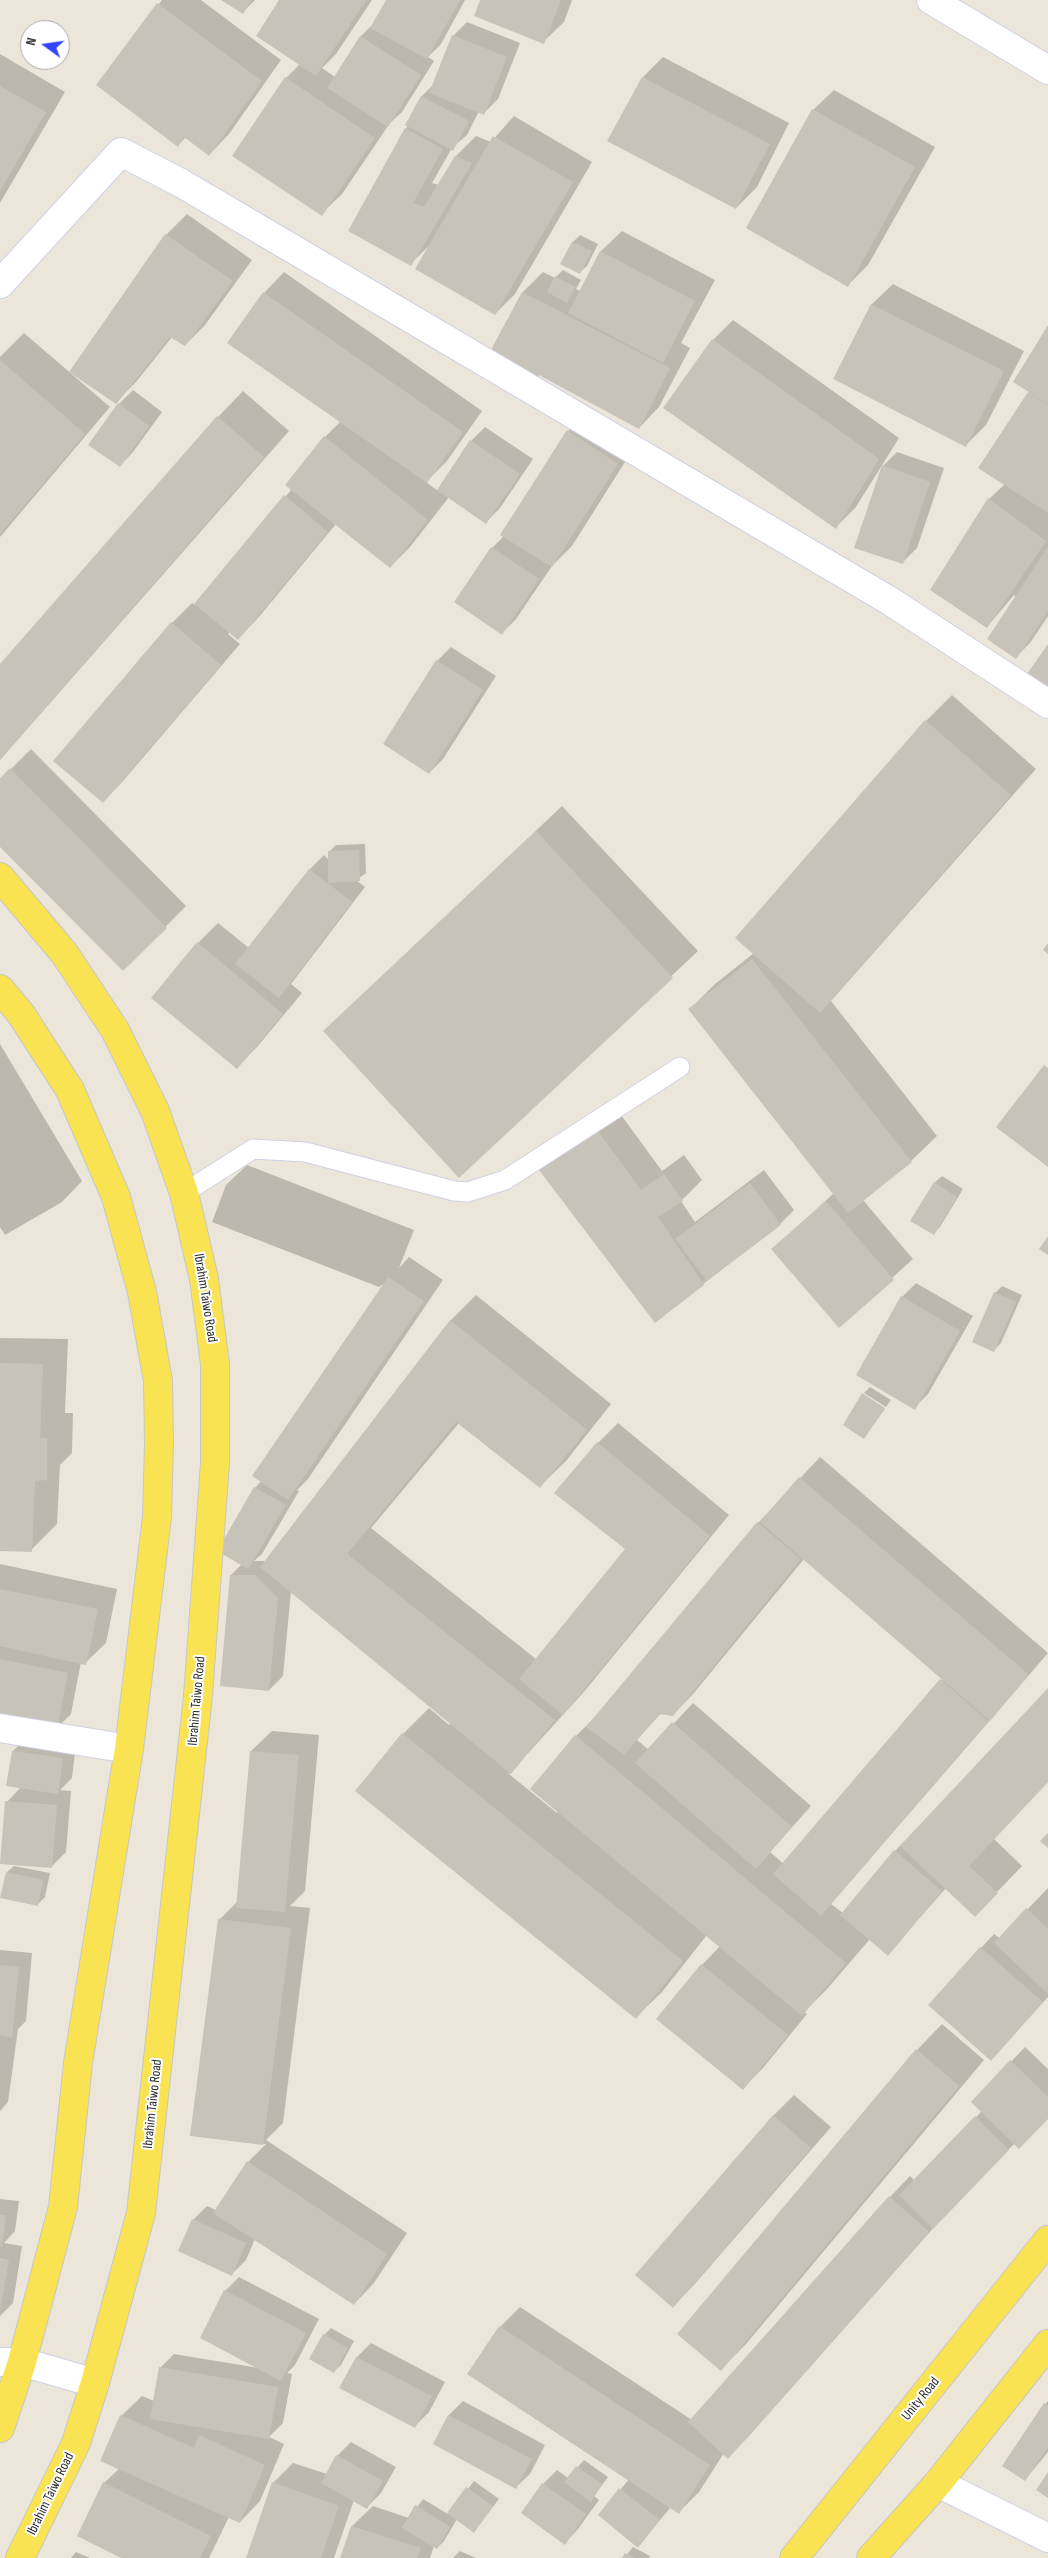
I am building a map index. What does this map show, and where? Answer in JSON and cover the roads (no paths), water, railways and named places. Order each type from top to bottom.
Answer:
[{"type":"main road","name":"Ibrahim Taiwo Road","points":[[0,876],[64,954],[115,1030],[155,1111],[184,1193],[204,1279],[215,1364],[215,1462],[199,1686],[141,2212],[95,2383],[76,2443],[20,2558]]},
{"type":"main road","points":[[0,989],[21,1014],[70,1090],[116,1197],[142,1292],[158,1381],[156,1517],[129,1749],[78,2063],[63,2207],[11,2362],[0,2428]]},
{"type":"main road","name":"Unity Road","points":[[794,2558],[1048,2240]]},
{"type":"main road","points":[[872,2558],[938,2482],[1048,2344]]},
{"type":"street","points":[[931,0],[1048,70]]},
{"type":"street","points":[[0,284],[121,152],[181,183],[881,596],[1048,704]]},
{"type":"street","points":[[0,1728],[129,1749]]},
{"type":"street","points":[[11,2362],[95,2383]]},
{"type":"street","points":[[938,2482],[1048,2538]]},
{"type":"lane","points":[[184,1193],[253,1149],[305,1152],[454,1191],[468,1192],[505,1180],[680,1067]]}]
